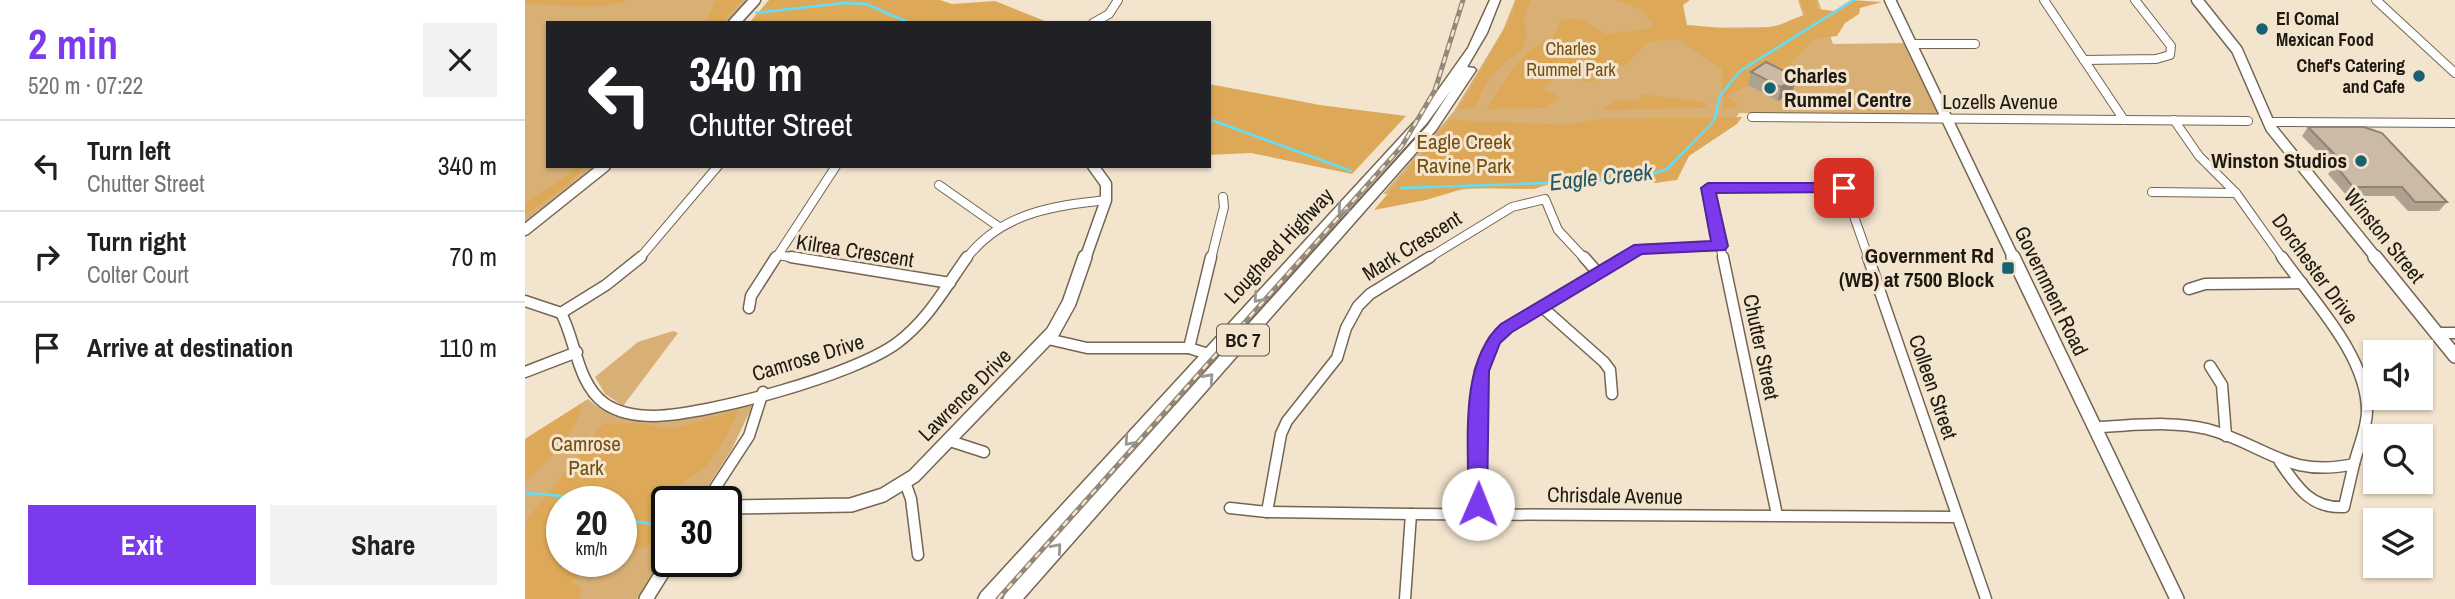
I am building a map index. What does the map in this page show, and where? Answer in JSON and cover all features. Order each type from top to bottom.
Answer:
[{"type":"main road","name":"Lougheed Highway","points":[[986,599],[1423,120],[1464,63],[1495,0]]},
{"type":"main road","name":"Lougheed Highway","points":[[1012,599],[1432,127],[1467,75],[1505,0]]},
{"type":"street","points":[[736,21],[755,0]]},
{"type":"street","points":[[1096,21],[1108,14],[1118,0]]},
{"type":"street","name":"Government Road","points":[[1890,0],[2177,599]]},
{"type":"street","points":[[2044,0],[2124,120]]},
{"type":"street","points":[[2084,60],[2156,60],[2170,55],[2171,46],[2135,0]]},
{"type":"street","name":"Winston Street","points":[[2197,0],[2237,50],[2268,122],[2455,356]]},
{"type":"street","points":[[2376,0],[2455,73]]},
{"type":"street","points":[[1911,44],[1975,44]]},
{"type":"street","name":"Lozells Avenue","points":[[1752,117],[2248,121]]},
{"type":"street","name":"Dorchester Drive","points":[[2173,120],[2199,156],[2236,193],[2342,337],[2363,378],[2367,413],[2344,507],[2330,509],[2304,497],[2280,462]]},
{"type":"street","points":[[2268,122],[2455,123]]},
{"type":"street","points":[[525,230],[571,197],[603,168]]},
{"type":"street","points":[[525,301],[561,313],[624,272],[644,255],[716,168]]},
{"type":"street","name":"Kilrea Crescent","points":[[835,168],[778,255],[880,274],[950,283]]},
{"type":"street","points":[[1094,168],[1106,184],[1106,201]]},
{"type":"street","points":[[939,185],[999,227]]},
{"type":"street","name":"Colleen Street","points":[[1708,188],[1844,188],[1986,599]]},
{"type":"street","name":"Chutter Street","points":[[1708,188],[1777,515]]},
{"type":"street","points":[[2152,192],[2236,193]]},
{"type":"street","points":[[1189,348],[1224,207],[1223,197]]},
{"type":"street","name":"Mark Crescent","points":[[1267,512],[1281,434],[1287,421],[1337,358],[1351,317],[1370,294],[1512,207],[1545,199],[1558,230],[1598,273]]},
{"type":"street","name":"Camrose Drive","points":[[561,313],[592,391],[604,403],[627,414],[668,415],[842,371],[880,355],[926,315],[977,245],[999,227],[1048,208],[1106,201]]},
{"type":"street","name":"Lawrence Drive","points":[[742,507],[851,505],[873,499],[905,482],[950,441],[1048,339],[1069,303],[1106,201]]},
{"type":"street","points":[[1477,514],[1480,371],[1484,356],[1494,340],[1506,328],[1639,249],[1650,246],[1720,246]]},
{"type":"street","points":[[749,308],[751,296],[778,255]]},
{"type":"street","points":[[2189,289],[2205,284],[2302,284]]},
{"type":"street","points":[[1542,307],[1604,362],[1610,370],[1612,394]]},
{"type":"street","points":[[2439,333],[2455,333]]},
{"type":"street","points":[[1048,339],[1087,348],[1189,348],[1208,354]]},
{"type":"street","points":[[525,372],[577,352]]},
{"type":"street","points":[[2210,366],[2222,385],[2226,436]]},
{"type":"street","points":[[716,486],[756,422],[763,393]]},
{"type":"street","name":"Dorchester Drive","points":[[2094,427],[2199,427],[2226,436],[2280,462],[2317,471],[2336,470],[2354,464]]},
{"type":"street","points":[[950,441],[984,452]]},
{"type":"street","points":[[905,482],[912,512],[912,540],[918,555]]},
{"type":"street","name":"Chrisdale Avenue","points":[[1230,508],[1267,512],[1411,514],[1957,517]]},
{"type":"street","points":[[1405,599],[1411,514]]},
{"type":"street","points":[[646,599],[660,577]]},
{"type":"green space","points":[[525,0],[751,0],[732,21],[546,21],[546,168],[598,168],[525,227]]},
{"type":"green space","points":[[525,0],[630,0],[591,7],[525,4]]},
{"type":"green space","points":[[716,0],[742,0],[724,21],[706,21]]},
{"type":"green space","points":[[769,0],[940,0],[952,4],[995,1],[1045,21],[751,21]]},
{"type":"green space","name":"Charles Rummel Park","points":[[1515,0],[1673,0],[1678,28],[1779,27],[1803,15],[1798,0],[1818,0],[1833,44],[1906,43],[1939,114],[1934,117],[1739,113],[1734,121],[1663,170],[1625,180],[1383,194],[1454,111],[1503,30]]},
{"type":"green space","points":[[1516,0],[1531,0],[1524,17],[1527,38],[1523,48],[1491,75],[1474,108],[1459,109],[1512,15]]},
{"type":"green space","points":[[1616,0],[1690,0],[1683,5],[1687,25],[1742,29],[1775,26],[1806,16],[1800,0],[1816,0],[1817,9],[1834,11],[1851,0],[1882,2],[1860,8],[1859,14],[1845,23],[1837,36],[1813,39],[1783,73],[1754,76],[1746,87],[1727,96],[1739,106],[1723,110],[1722,69],[1678,39],[1647,42],[1627,65],[1618,66],[1591,83],[1561,73],[1541,88],[1559,96],[1547,108],[1487,109],[1514,67],[1532,49],[1553,38],[1561,20],[1579,18],[1606,34],[1655,26],[1642,10]]},
{"type":"green space","name":"Eagle Creek Ravine Park","points":[[1211,84],[1320,105],[1406,116],[1352,174],[1251,153],[1211,155]]},
{"type":"green space","points":[[1643,93],[1704,102],[1707,108],[1599,110],[1616,101],[1640,100]]},
{"type":"green space","name":"Eagle Creek Ravine Park","points":[[1742,117],[1737,124],[1689,156],[1677,180],[1655,183],[1629,177],[1559,181],[1534,189],[1466,188],[1426,200],[1374,210],[1450,120],[1569,125],[1597,119]]},
{"type":"green space","points":[[575,168],[583,168],[567,185],[525,215],[525,203],[569,175]]},
{"type":"green space","points":[[673,331],[678,333],[623,406],[605,394],[595,377],[638,342]]},
{"type":"green space","name":"Camrose Park","points":[[588,399],[605,411],[624,419],[644,422],[686,418],[747,402],[752,407],[732,449],[708,486],[651,486],[651,577],[637,599],[525,599],[525,439]]},
{"type":"green space","points":[[581,404],[575,426],[568,436],[525,482],[525,439]]},
{"type":"green space","points":[[739,410],[724,441],[704,468],[685,480],[681,486],[651,486],[651,544],[644,548],[637,549],[637,486],[554,486],[603,424],[635,423],[672,429]]},
{"type":"green space","points":[[546,496],[546,577],[577,577],[572,582],[581,588],[579,599],[525,599],[525,522]]},
{"type":"building","points":[[1766,62],[1796,77],[1781,87],[1751,72]]},
{"type":"building","name":"Winston Studios","points":[[2308,127],[2364,127],[2382,133],[2447,202],[2415,202],[2402,187],[2353,187],[2335,165],[2345,165]]},
{"type":"waterway","name":"Eagle Creek","points":[[1401,188],[1576,182],[1647,176],[1667,169],[1714,121],[1720,96],[1740,71],[1854,0]]},
{"type":"waterway","name":"Eagle Creek","points":[[756,13],[843,3],[866,4],[905,21]]},
{"type":"waterway","name":"Eagle Creek","points":[[1211,120],[1351,171]]},
{"type":"waterway","points":[[525,493],[546,495]]},
{"type":"waterway","points":[[637,522],[651,524]]},
{"type":"railway","points":[[998,599],[1402,146],[1435,90],[1463,0]]},
{"type":"place","name":"El Comal Mexican Food","points":[[2262,29]]},
{"type":"place","name":"Chef's Catering and Cafe","points":[[2419,76]]},
{"type":"place","name":"Charles Rummel Centre","points":[[1770,88]]},
{"type":"place","name":"Winston Studios","points":[[2361,161]]},
{"type":"place","name":"Government Rd (WB) at 7500 Block","points":[[2008,268]]},
{"type":"route","points":[[1478,504],[1480,371],[1484,356],[1506,328],[1639,249],[1650,246],[1720,246],[1708,188],[1844,188]]}]
